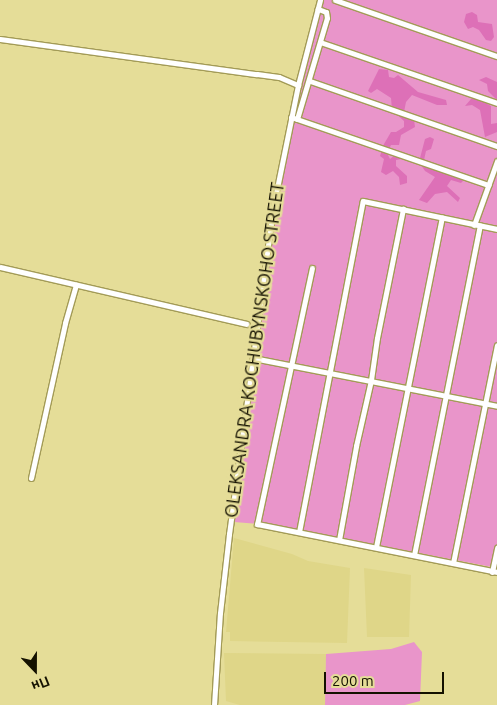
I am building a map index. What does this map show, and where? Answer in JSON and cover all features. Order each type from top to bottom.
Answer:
[{"type":"street","name":"OLEKSANDRA KOCHUBYNSKOHO STREET","points":[[214,705],[220,613],[228,544],[273,208],[294,118],[298,85],[320,0]]},
{"type":"street","points":[[335,0],[497,56]]},
{"type":"street","points":[[318,8],[326,12],[327,18],[310,81],[294,118],[489,185]]},
{"type":"street","points":[[0,39],[279,77],[298,85]]},
{"type":"street","points":[[320,42],[497,103]]},
{"type":"street","points":[[310,81],[497,146]]},
{"type":"street","points":[[414,555],[447,396],[477,226],[497,161]]},
{"type":"street","points":[[299,532],[363,201],[497,229]]},
{"type":"street","points":[[339,540],[356,446],[371,380],[378,330],[403,209]]},
{"type":"street","points":[[376,547],[442,218]]},
{"type":"street","points":[[0,267],[246,324]]},
{"type":"street","points":[[312,268],[257,524],[495,572],[497,548]]},
{"type":"street","points":[[31,478],[60,342],[76,285]]},
{"type":"street","points":[[453,562],[497,345]]},
{"type":"street","points":[[254,358],[497,406]]},
{"type":"shaded area","points":[[323,0],[497,0],[497,568],[273,525],[234,522],[285,158]]},
{"type":"shaded area","points":[[472,12],[477,15],[478,22],[492,24],[494,37],[491,41],[486,40],[479,30],[473,27],[468,29],[464,22],[466,14]]},
{"type":"shaded area","points":[[379,69],[388,70],[389,77],[394,78],[398,75],[418,92],[446,100],[447,105],[437,105],[412,95],[406,102],[404,112],[408,118],[414,120],[415,127],[401,135],[399,145],[391,145],[387,153],[390,159],[395,155],[401,159],[396,160],[396,166],[407,176],[407,183],[400,185],[399,177],[393,171],[386,175],[381,172],[384,159],[380,156],[384,144],[391,132],[396,132],[404,127],[404,121],[392,110],[391,98],[377,89],[371,93],[368,91]]},
{"type":"shaded area","points":[[486,77],[497,82],[497,100],[488,91],[487,84],[479,80]]},
{"type":"shaded area","points":[[471,99],[479,99],[491,106],[491,124],[497,123],[497,132],[485,137],[480,110],[472,105],[465,106]]},
{"type":"shaded area","points":[[430,137],[434,139],[431,149],[426,151],[424,160],[431,166],[460,177],[463,181],[461,183],[451,180],[447,186],[460,198],[458,202],[447,192],[435,194],[427,203],[419,200],[435,177],[425,171],[419,162],[425,139]]},
{"type":"shaded area","points":[[234,538],[292,554],[308,561],[350,568],[347,643],[230,641],[230,632],[226,632]]},
{"type":"shaded area","points":[[364,568],[411,575],[409,637],[367,637]]},
{"type":"shaded area","points":[[414,642],[422,652],[420,701],[405,705],[325,705],[326,654],[391,649]]},
{"type":"shaded area","points":[[224,653],[326,654],[325,705],[240,705],[226,701]]}]
